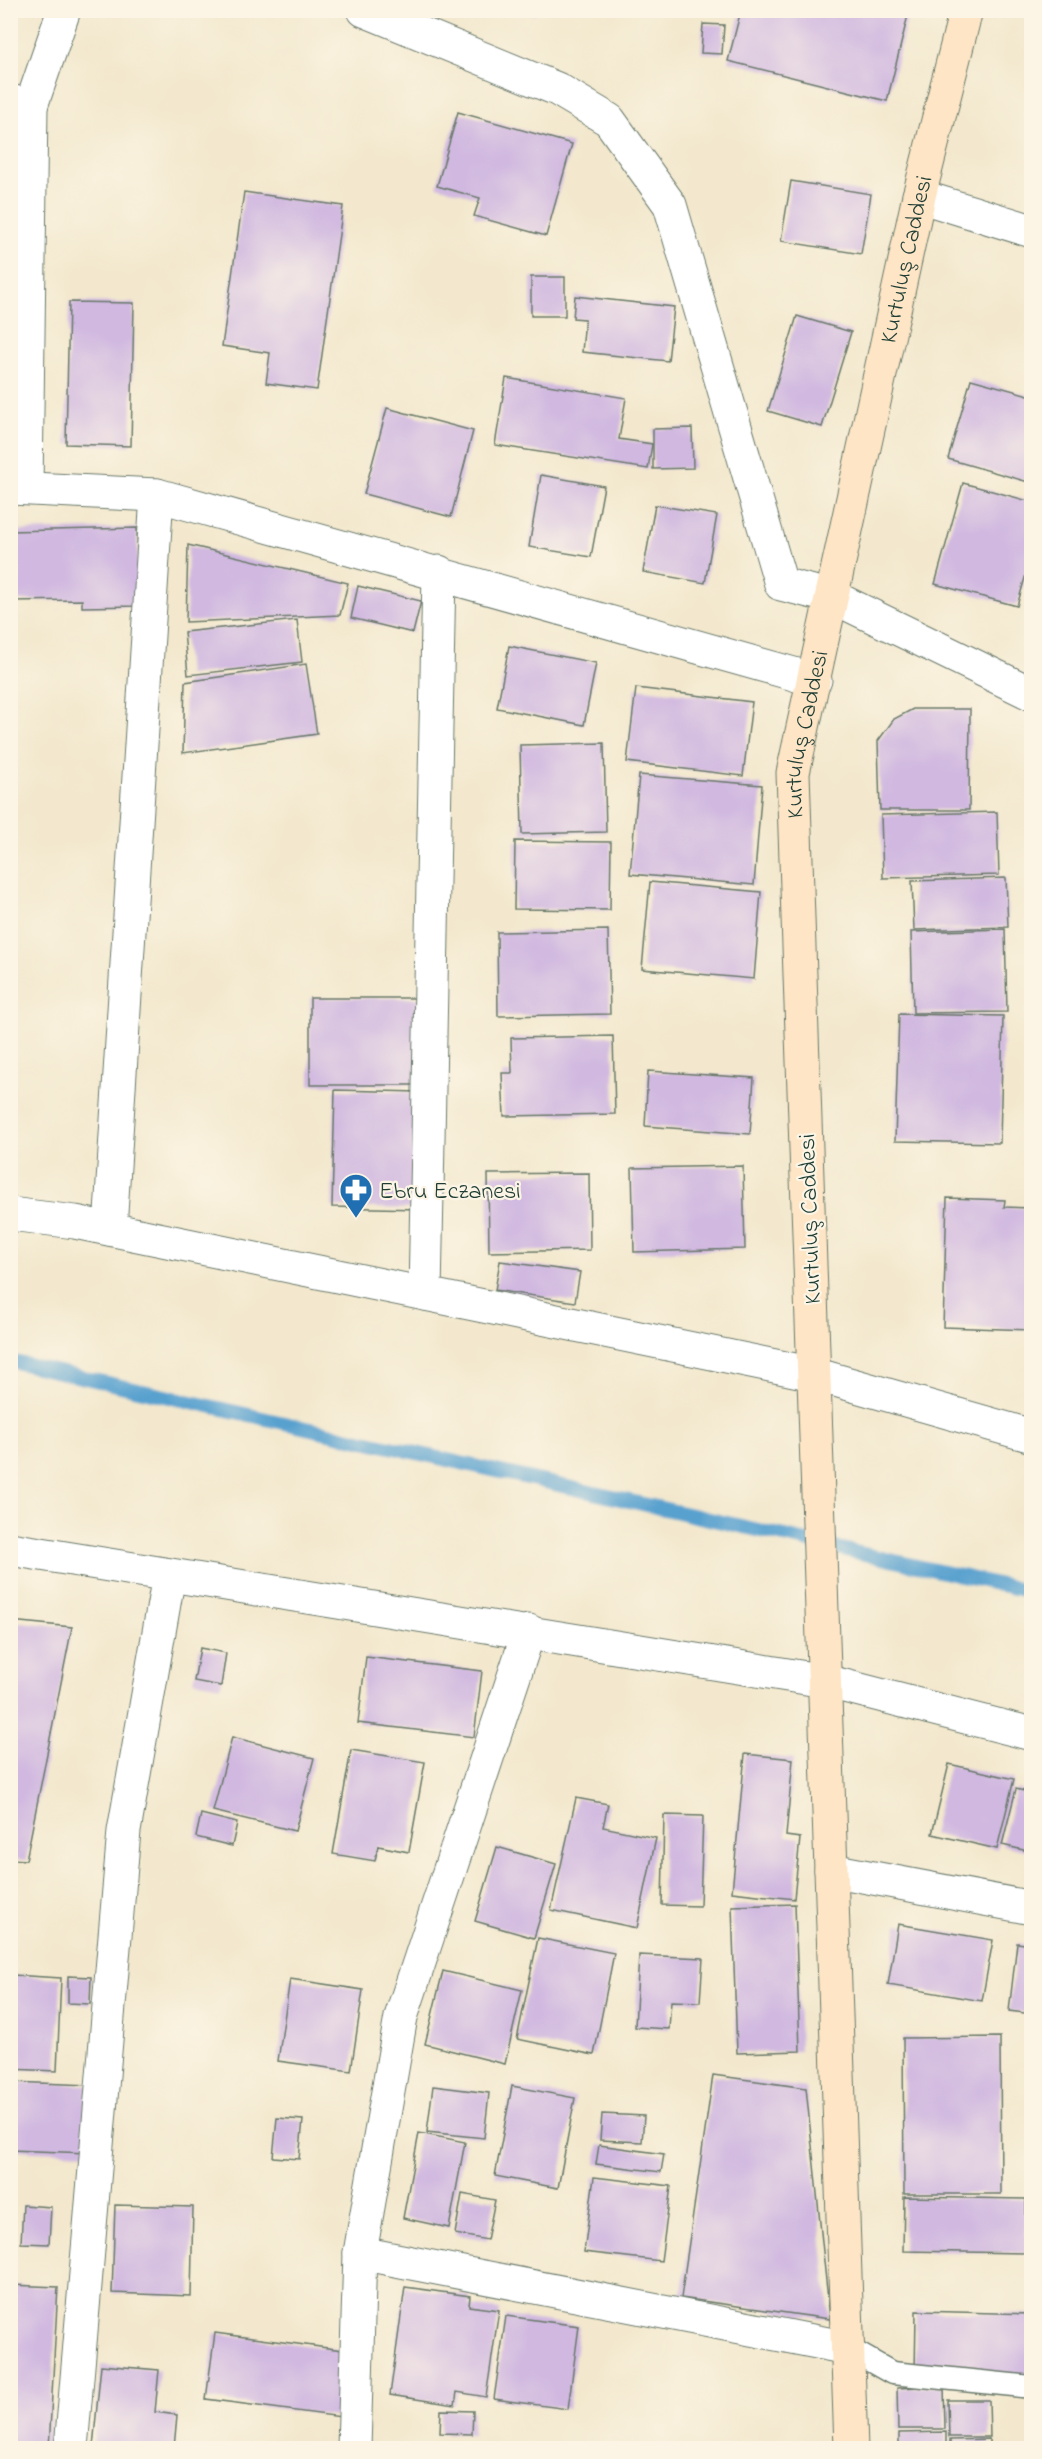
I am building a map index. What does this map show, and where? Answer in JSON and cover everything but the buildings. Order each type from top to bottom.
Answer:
[{"type":"main road","name":"Kurtuluş Caddesi","points":[[851,2448],[793,773],[919,196],[966,10]]},
{"type":"street","points":[[64,10],[21,104],[18,488],[158,495],[439,572],[815,680]]},
{"type":"street","points":[[364,10],[557,89],[609,120],[670,205],[781,584],[833,597],[1032,694]]},
{"type":"street","points":[[919,196],[1032,231]]},
{"type":"street","points":[[110,1229],[158,495]]},
{"type":"street","points":[[425,1294],[439,572]]},
{"type":"street","points":[[10,1214],[110,1229],[814,1374],[1032,1436]]},
{"type":"street","points":[[10,1549],[529,1631],[825,1681],[1032,1734]]},
{"type":"street","points":[[71,2448],[124,1830],[169,1575]]},
{"type":"street","points":[[354,2448],[360,2253],[402,2017],[529,1631]]},
{"type":"street","points":[[831,1870],[1032,1908]]},
{"type":"street","points":[[360,2253],[848,2348]]},
{"type":"lane","points":[[848,2348],[892,2373],[1032,2387]]},
{"type":"waterway","points":[[10,1361],[1032,1592]]},
{"type":"place","name":"Ebru Eczanesi","points":[[356,1219]]}]
